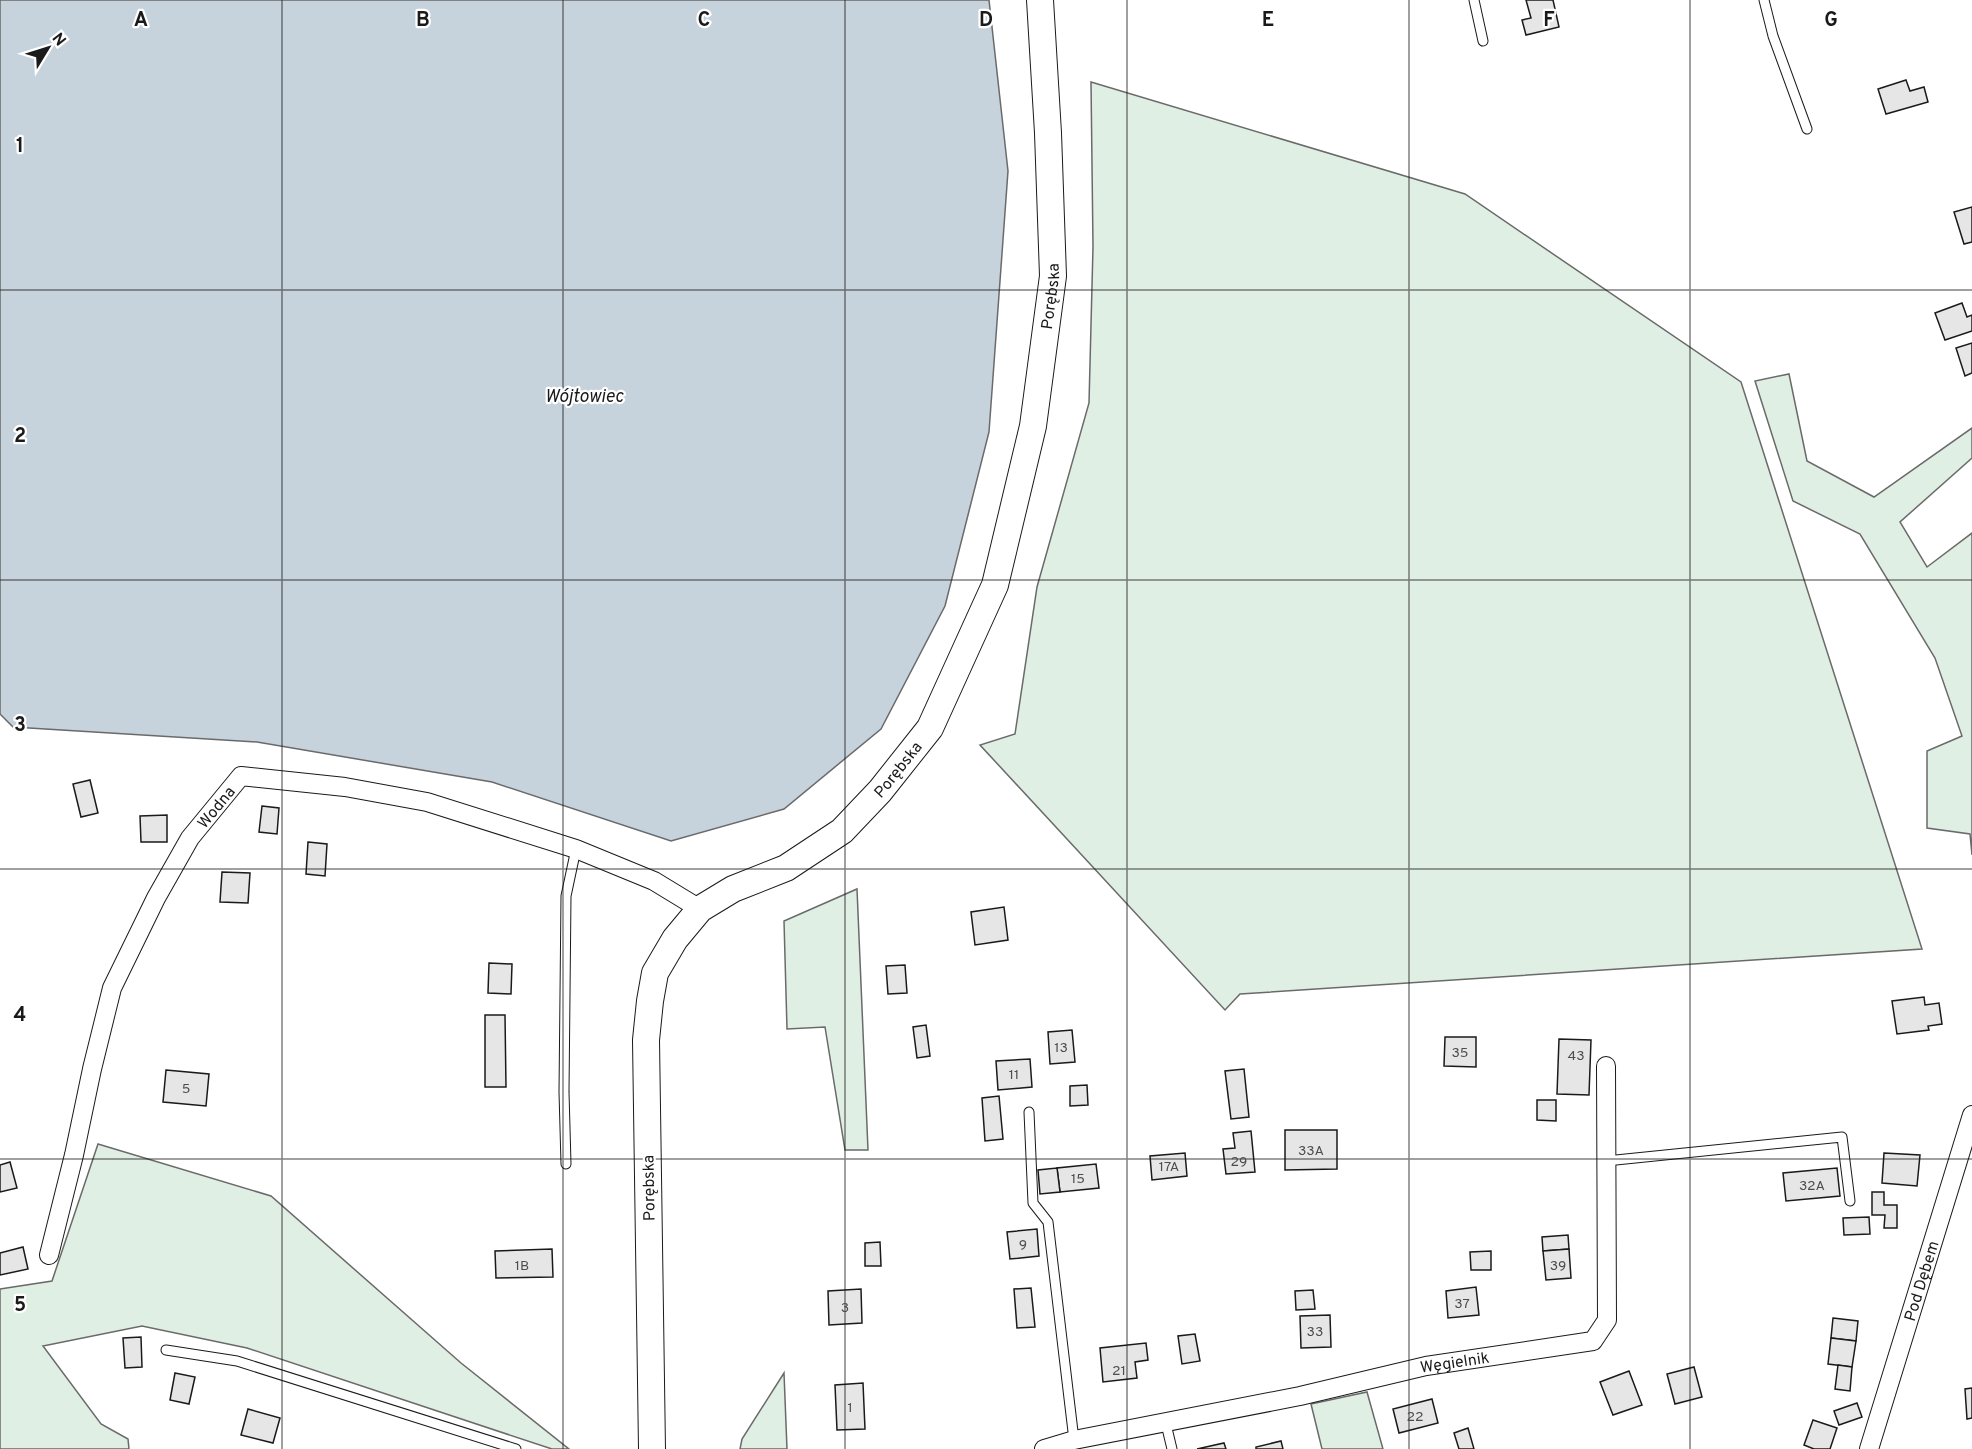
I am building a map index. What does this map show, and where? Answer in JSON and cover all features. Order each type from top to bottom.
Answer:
[{"type":"street","name":"Porębska","points":[[652,1449],[646,1040],[650,1001],[656,973],[675,939],[700,909],[733,889],[786,868],[843,831],[880,791],[930,728],[995,585],[1034,426],[1053,276],[1040,0]]},
{"type":"street","name":"Wodna","points":[[49,1255],[112,988],[156,898],[190,838],[241,776],[345,787],[427,802],[576,849],[654,881],[700,909]]},
{"type":"street","name":"Węgielnik","points":[[1044,1449],[1074,1440],[1166,1424],[1300,1396],[1426,1366],[1593,1341],[1607,1320],[1606,1066]]},
{"type":"street","name":"Pod Dębem","points":[[1869,1449],[1972,1115]]},
{"type":"lane","points":[[1474,0],[1483,41]]},
{"type":"lane","points":[[1764,0],[1773,36],[1807,129]]},
{"type":"lane","points":[[566,1164],[564,1092],[566,896],[576,849]]},
{"type":"lane","points":[[1029,1112],[1033,1203],[1048,1222],[1074,1440]]},
{"type":"lane","points":[[1606,1161],[1842,1137],[1850,1201]]},
{"type":"lane","points":[[166,1350],[237,1361],[516,1449]]},
{"type":"lane","points":[[1166,1424],[1172,1449]]},
{"type":"green space","points":[[1091,82],[1465,194],[1741,382],[1922,949],[1240,994],[1225,1010],[980,745],[1015,734],[1037,587],[1089,403],[1093,247]]},
{"type":"green space","points":[[1789,374],[1807,461],[1874,497],[1972,428],[1972,458],[1900,522],[1927,567],[1972,533],[1972,855],[1970,834],[1927,828],[1927,751],[1962,736],[1935,658],[1860,534],[1793,501],[1755,381]]},
{"type":"green space","points":[[857,889],[868,1150],[845,1150],[825,1027],[787,1029],[784,921]]},
{"type":"green space","points":[[98,1144],[271,1196],[461,1363],[569,1449],[552,1449],[247,1348],[142,1326],[43,1346],[101,1424],[128,1439],[129,1449],[0,1449],[0,1289],[52,1281]]},
{"type":"green space","points":[[784,1373],[787,1449],[740,1449],[742,1439]]},
{"type":"green space","points":[[1367,1392],[1383,1449],[1322,1449],[1311,1404]]},
{"type":"water","name":"Wójtowiec","points":[[0,0],[989,0],[1008,171],[989,432],[945,606],[881,729],[784,809],[671,841],[492,782],[257,742],[13,727],[0,714]]},
{"type":"building","points":[[1526,0],[1553,0],[1559,27],[1526,35],[1522,20],[1531,18]]},
{"type":"building","points":[[1906,80],[1910,91],[1924,87],[1928,102],[1886,114],[1878,89]]},
{"type":"building","points":[[1972,207],[1972,242],[1964,244],[1954,212]]},
{"type":"building","points":[[1962,303],[1967,317],[1972,315],[1972,331],[1945,340],[1935,313]]},
{"type":"building","points":[[1972,343],[1972,373],[1965,376],[1956,348]]},
{"type":"building","points":[[90,780],[98,813],[81,817],[73,784]]},
{"type":"building","points":[[262,806],[279,808],[277,834],[259,832]]},
{"type":"building","points":[[167,815],[167,842],[141,842],[140,816]]},
{"type":"building","points":[[308,842],[327,844],[325,876],[306,874]]},
{"type":"building","points":[[222,872],[250,873],[248,903],[220,902]]},
{"type":"building","points":[[1004,907],[1008,940],[975,945],[971,912]]},
{"type":"building","points":[[489,963],[512,964],[511,994],[488,993]]},
{"type":"building","points":[[905,965],[907,993],[888,994],[886,966]]},
{"type":"building","points":[[1924,997],[1925,1005],[1939,1003],[1942,1024],[1928,1026],[1929,1030],[1897,1034],[1892,1001]]},
{"type":"building","points":[[485,1015],[505,1015],[506,1087],[485,1087]]},
{"type":"building","points":[[926,1025],[930,1056],[917,1058],[913,1027]]},
{"type":"building","points":[[1072,1030],[1075,1062],[1050,1064],[1048,1032]]},
{"type":"building","points":[[1445,1037],[1476,1037],[1476,1067],[1444,1066]]},
{"type":"building","points":[[1559,1039],[1591,1040],[1589,1095],[1557,1094]]},
{"type":"building","points":[[1030,1059],[1032,1087],[998,1090],[996,1061]]},
{"type":"building","points":[[1244,1069],[1249,1117],[1231,1119],[1225,1071]]},
{"type":"building","points":[[166,1070],[209,1074],[206,1106],[163,1102]]},
{"type":"building","points":[[1087,1085],[1088,1105],[1070,1106],[1070,1086]]},
{"type":"building","points":[[999,1096],[1003,1139],[985,1141],[982,1098]]},
{"type":"building","points":[[1537,1100],[1556,1100],[1556,1121],[1537,1120]]},
{"type":"building","points":[[1285,1130],[1337,1130],[1337,1169],[1285,1170]]},
{"type":"building","points":[[1251,1131],[1255,1172],[1226,1174],[1223,1149],[1235,1148],[1233,1133]]},
{"type":"building","points":[[1185,1153],[1187,1176],[1152,1180],[1150,1156]]},
{"type":"building","points":[[1884,1153],[1920,1155],[1917,1186],[1882,1183]]},
{"type":"building","points":[[10,1162],[17,1188],[0,1192],[0,1165]]},
{"type":"building","points":[[1096,1164],[1099,1188],[1060,1192],[1057,1168]]},
{"type":"building","points":[[1057,1168],[1060,1192],[1040,1194],[1038,1170]]},
{"type":"building","points":[[1837,1168],[1840,1196],[1786,1201],[1783,1173]]},
{"type":"building","points":[[1872,1192],[1884,1192],[1884,1205],[1897,1205],[1897,1228],[1884,1228],[1885,1215],[1872,1215]]},
{"type":"building","points":[[1869,1217],[1870,1234],[1844,1235],[1843,1218]]},
{"type":"building","points":[[1037,1229],[1039,1256],[1010,1259],[1007,1232]]},
{"type":"building","points":[[1568,1235],[1569,1249],[1543,1251],[1542,1237]]},
{"type":"building","points":[[880,1242],[881,1266],[865,1266],[865,1243]]},
{"type":"building","points":[[23,1247],[28,1269],[0,1275],[0,1253]]},
{"type":"building","points":[[552,1249],[553,1277],[496,1278],[495,1251]]},
{"type":"building","points":[[1569,1249],[1571,1278],[1546,1280],[1543,1251]]},
{"type":"building","points":[[1491,1251],[1491,1270],[1471,1270],[1470,1252]]},
{"type":"building","points":[[1476,1287],[1479,1315],[1448,1318],[1446,1291]]},
{"type":"building","points":[[1031,1288],[1035,1327],[1017,1328],[1014,1289]]},
{"type":"building","points":[[861,1289],[862,1323],[829,1325],[828,1291]]},
{"type":"building","points":[[1313,1290],[1315,1309],[1296,1310],[1295,1291]]},
{"type":"building","points":[[1330,1315],[1331,1347],[1301,1348],[1300,1316]]},
{"type":"building","points":[[1833,1318],[1858,1321],[1856,1341],[1831,1338]]},
{"type":"building","points":[[1195,1334],[1200,1361],[1182,1364],[1178,1336]]},
{"type":"building","points":[[141,1337],[142,1367],[125,1368],[123,1338]]},
{"type":"building","points":[[1831,1338],[1856,1341],[1852,1367],[1828,1364]]},
{"type":"building","points":[[1146,1343],[1148,1360],[1135,1362],[1137,1378],[1103,1382],[1100,1348]]},
{"type":"building","points":[[1838,1365],[1852,1367],[1850,1391],[1835,1389]]},
{"type":"building","points":[[1694,1367],[1702,1397],[1675,1404],[1667,1374]]},
{"type":"building","points":[[1629,1371],[1642,1405],[1613,1415],[1600,1382]]},
{"type":"building","points":[[175,1373],[195,1377],[189,1404],[170,1400]]},
{"type":"building","points":[[863,1383],[865,1429],[837,1430],[835,1385]]},
{"type":"building","points":[[1972,1388],[1972,1418],[1967,1419],[1965,1389]]},
{"type":"building","points":[[1432,1399],[1438,1423],[1399,1433],[1393,1409]]},
{"type":"building","points":[[1857,1403],[1862,1417],[1839,1425],[1834,1411]]},
{"type":"building","points":[[248,1409],[280,1418],[273,1443],[241,1435]]},
{"type":"building","points":[[1813,1420],[1837,1428],[1830,1449],[1814,1449],[1804,1445]]},
{"type":"building","points":[[1468,1428],[1474,1449],[1459,1449],[1454,1433]]},
{"type":"building","points":[[1281,1441],[1283,1449],[1256,1449],[1256,1447]]},
{"type":"building","points":[[1224,1443],[1226,1449],[1197,1449]]}]
